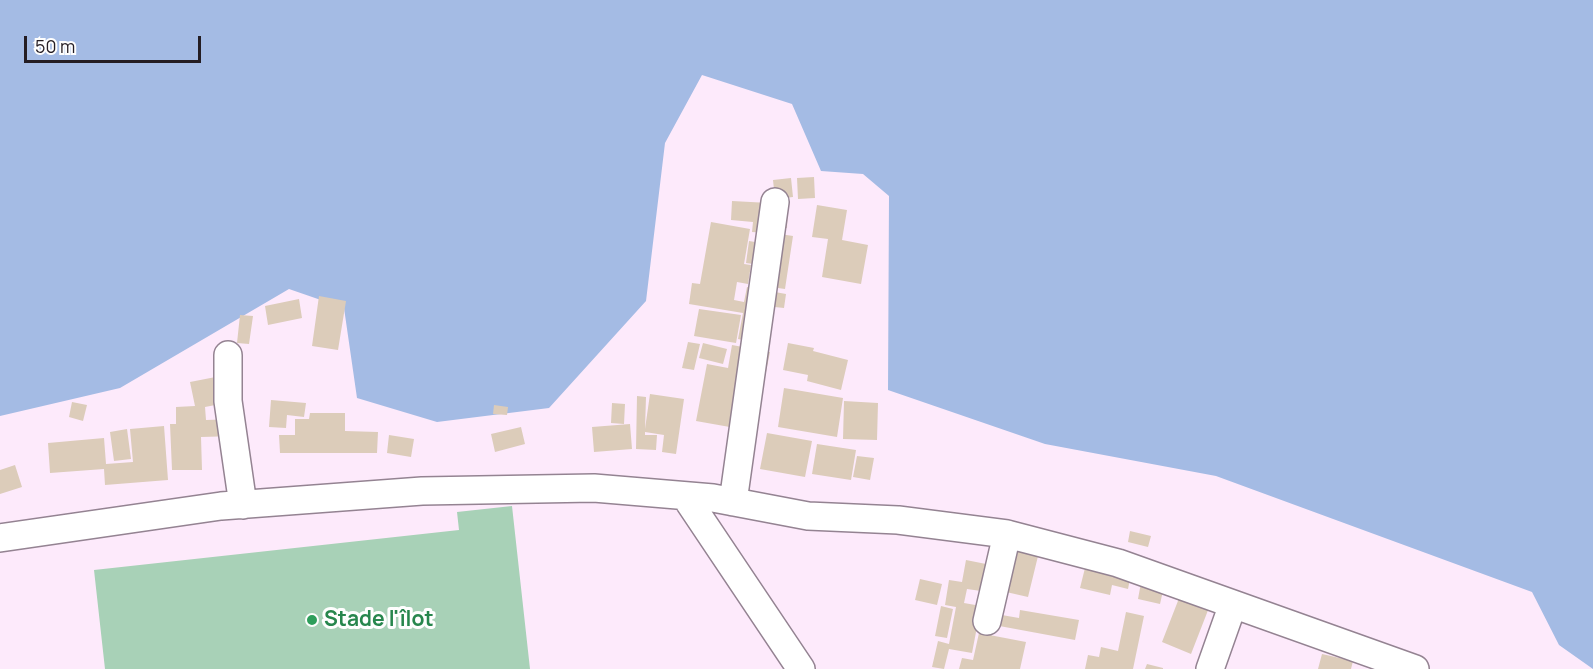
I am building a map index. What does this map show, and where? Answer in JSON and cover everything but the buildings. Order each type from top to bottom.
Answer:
[{"type":"street","points":[[733,502],[775,202]]},
{"type":"street","points":[[228,355],[228,401],[243,505]]},
{"type":"street","points":[[0,538],[243,505],[422,491],[594,488],[685,496],[808,516],[898,520],[1007,534],[1118,563],[1233,604],[1366,661],[1415,669]]},
{"type":"street","points":[[685,496],[801,669]]},
{"type":"street","points":[[987,621],[1007,534]]},
{"type":"street","points":[[1209,669],[1233,604]]},
{"type":"green space","name":"Stade l'îlot","points":[[512,506],[530,669],[105,669],[94,570],[459,530],[457,512]]},
{"type":"water","points":[[0,0],[1593,0],[1593,669],[1559,645],[1532,592],[1216,476],[1045,444],[888,390],[889,196],[863,174],[821,171],[792,104],[702,75],[665,143],[646,301],[549,408],[437,422],[357,398],[344,308],[289,289],[120,388],[0,416]]},
{"type":"place","name":"Stade l'îlot","points":[[312,620]]}]
